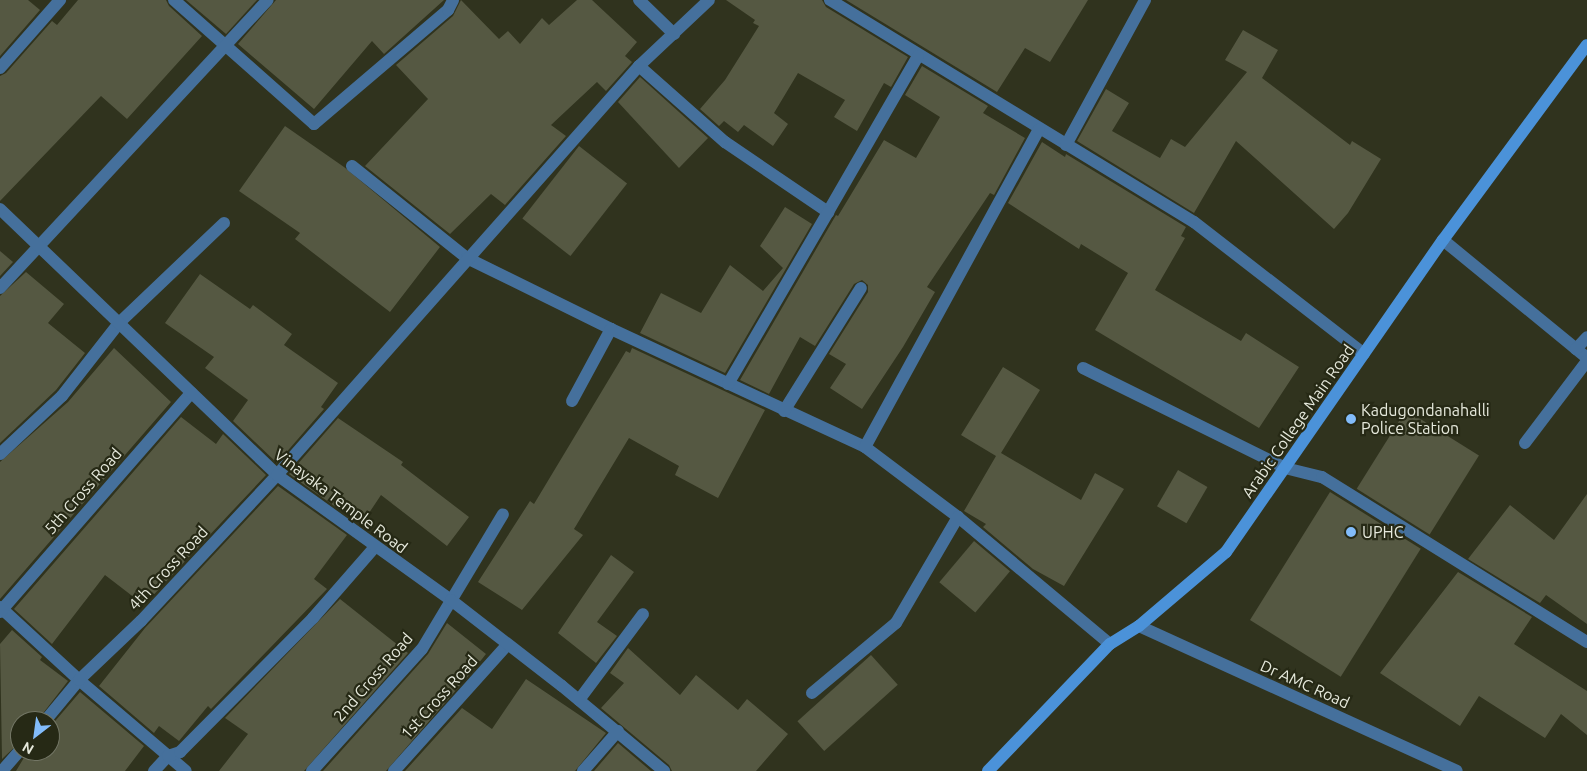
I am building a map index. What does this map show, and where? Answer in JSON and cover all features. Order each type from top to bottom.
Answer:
[{"type":"main road","name":"Arabic College Main Road","points":[[988,771],[1110,644],[1140,626],[1226,552],[1443,240],[1587,45]]},
{"type":"street","points":[[0,68],[60,0]]},
{"type":"street","points":[[174,0],[226,49],[314,124],[448,10],[453,0]]},
{"type":"street","points":[[0,288],[38,244],[226,49],[268,0]]},
{"type":"street","points":[[639,0],[674,34]]},
{"type":"street","name":"4th Cross Road","points":[[53,711],[79,680],[141,621],[276,475],[639,66],[709,0]]},
{"type":"street","points":[[830,0],[918,56],[1194,222],[1364,354]]},
{"type":"street","points":[[1066,145],[1146,0]]},
{"type":"street","points":[[728,384],[918,56]]},
{"type":"street","points":[[639,66],[725,142],[828,212]]},
{"type":"street","points":[[865,447],[1039,129]]},
{"type":"street","points":[[352,166],[467,258],[610,329],[865,447],[958,517],[1110,644]]},
{"type":"street","name":"Vinayaka Temple Road","points":[[0,209],[276,475],[374,548],[451,600],[618,731],[664,771]]},
{"type":"street","points":[[0,454],[62,396],[119,323],[224,223]]},
{"type":"street","points":[[1443,240],[1587,359],[1525,442]]},
{"type":"street","points":[[784,411],[861,288]]},
{"type":"street","points":[[572,401],[610,329]]},
{"type":"street","points":[[1576,349],[1587,337]]},
{"type":"street","points":[[1083,368],[1285,468],[1322,477],[1587,642]]},
{"type":"street","name":"5th Cross Road","points":[[1,609],[191,393]]},
{"type":"street","name":"2nd Cross Road","points":[[312,771],[422,648],[504,514]]},
{"type":"street","points":[[812,693],[896,624],[958,517]]},
{"type":"street","points":[[154,771],[168,756],[180,752],[312,618],[374,548]]},
{"type":"street","points":[[1,609],[79,680],[186,771]]},
{"type":"street","points":[[579,700],[643,614]]},
{"type":"street","name":"Dr AMC Road","points":[[1140,626],[1458,771]]},
{"type":"street","name":"1st Cross Road","points":[[394,771],[507,645]]},
{"type":"street","points":[[583,771],[618,731]]},
{"type":"street","points":[[2,771],[11,761]]},
{"type":"building","points":[[0,0],[28,0],[40,10],[0,56]]},
{"type":"building","points":[[78,0],[166,0],[169,6],[202,36],[127,119],[101,96],[0,201],[0,76],[6,73],[52,21],[57,25]]},
{"type":"building","points":[[186,0],[257,0],[226,34]]},
{"type":"building","points":[[276,0],[444,0],[384,54],[372,41],[314,109],[238,44]]},
{"type":"building","points":[[461,0],[499,39],[508,31],[520,44],[542,18],[549,25],[577,0],[592,0],[637,42],[625,56],[632,62],[606,91],[597,82],[551,125],[566,136],[505,205],[491,194],[450,234],[365,166],[428,99],[396,65],[453,16]]},
{"type":"building","points":[[726,0],[822,0],[826,7],[908,57],[891,87],[884,83],[857,131],[834,117],[845,100],[798,73],[774,113],[788,124],[773,146],[744,125],[738,132],[724,121],[719,126],[700,109],[725,80],[759,26],[753,23],[755,20]]},
{"type":"building","points":[[846,0],[1088,0],[1050,62],[1025,48],[997,92]]},
{"type":"building","points":[[1243,30],[1278,50],[1262,78],[1350,145],[1352,141],[1381,159],[1348,213],[1334,229],[1236,141],[1194,213],[1077,141],[1106,89],[1129,103],[1112,131],[1160,158],[1171,139],[1185,147],[1247,72],[1225,60]]},
{"type":"building","points":[[922,66],[988,106],[983,113],[1025,138],[994,195],[990,193],[927,287],[935,292],[903,347],[862,409],[830,388],[846,364],[829,354],[868,292],[868,285],[862,280],[854,284],[815,346],[800,337],[769,394],[740,380],[836,215],[838,216],[884,140],[916,158],[940,117],[905,95]]},
{"type":"building","points":[[640,77],[708,138],[679,168],[618,102]]},
{"type":"building","points":[[285,126],[344,167],[440,247],[390,312],[295,239],[300,233],[239,191]]},
{"type":"building","points":[[1042,142],[1065,157],[1066,154],[1186,227],[1181,236],[1185,238],[1155,290],[1241,341],[1246,333],[1299,367],[1259,428],[1095,330],[1128,273],[1081,244],[1079,249],[1008,203]]},
{"type":"building","points":[[579,146],[627,184],[570,256],[522,218]]},
{"type":"building","points":[[785,207],[812,224],[725,373],[640,333],[661,293],[701,313],[730,265],[763,291],[783,268],[760,246]]},
{"type":"building","points":[[0,251],[13,262],[0,276]]},
{"type":"building","points":[[26,272],[64,304],[48,323],[85,353],[56,390],[0,443],[0,296]]},
{"type":"building","points":[[200,274],[250,309],[253,305],[292,334],[284,345],[338,383],[321,407],[324,409],[277,463],[233,421],[248,400],[205,368],[214,357],[165,323]]},
{"type":"building","points":[[114,348],[171,402],[0,599],[0,462],[68,402]]},
{"type":"building","points":[[632,348],[765,410],[718,498],[675,475],[679,466],[629,438],[574,529],[583,535],[522,610],[478,582],[530,501],[534,504],[626,351],[630,353]]},
{"type":"building","points":[[1003,367],[1040,390],[1001,453],[1081,500],[1095,473],[1124,489],[1064,586],[1033,569],[983,527],[986,524],[964,511],[996,456],[961,435]]},
{"type":"building","points":[[1406,410],[1479,456],[1430,534],[1357,489]]},
{"type":"building","points":[[181,417],[216,444],[223,434],[266,475],[144,605],[105,575],[52,644],[14,609]]},
{"type":"building","points":[[338,418],[403,462],[401,465],[469,517],[447,546],[381,495],[367,516],[364,514],[357,522],[289,474]]},
{"type":"building","points":[[1178,470],[1207,487],[1186,523],[1157,506]]},
{"type":"building","points":[[278,486],[347,535],[314,579],[327,589],[211,709],[208,706],[179,741],[159,726],[154,733],[99,686],[145,628]]},
{"type":"building","points":[[1330,492],[1421,549],[1341,677],[1250,620]]},
{"type":"building","points":[[1587,494],[1587,624],[1546,595],[1540,603],[1468,559],[1510,505],[1554,540]]},
{"type":"building","points":[[974,541],[1010,571],[975,613],[939,582]]},
{"type":"building","points":[[611,555],[634,572],[597,622],[617,636],[596,663],[558,633]]},
{"type":"building","points":[[1458,572],[1532,617],[1514,644],[1587,691],[1587,735],[1561,714],[1545,738],[1479,696],[1460,726],[1380,673]]},
{"type":"building","points":[[340,599],[408,653],[304,771],[219,771],[248,734],[225,718]]},
{"type":"building","points":[[447,623],[486,654],[470,674],[386,771],[323,771],[428,654]]},
{"type":"building","points":[[12,630],[42,657],[40,660],[68,681],[45,711],[10,711],[10,751],[2,759],[0,644]]},
{"type":"building","points":[[628,648],[680,695],[696,675],[738,710],[747,699],[788,734],[756,771],[672,771],[669,765],[601,708],[624,683],[610,673]]},
{"type":"building","points":[[871,655],[898,685],[824,751],[797,721]]},
{"type":"building","points":[[526,679],[606,733],[575,771],[405,771],[462,708],[492,729]]},
{"type":"building","points":[[80,692],[144,746],[125,771],[16,771],[22,761],[60,761],[60,715]]},
{"type":"building","points":[[618,743],[651,771],[594,771]]},
{"type":"place","name":"Kadugondanahalli Police Station","points":[[1351,419]]},
{"type":"place","name":"UPHC","points":[[1351,532]]}]
